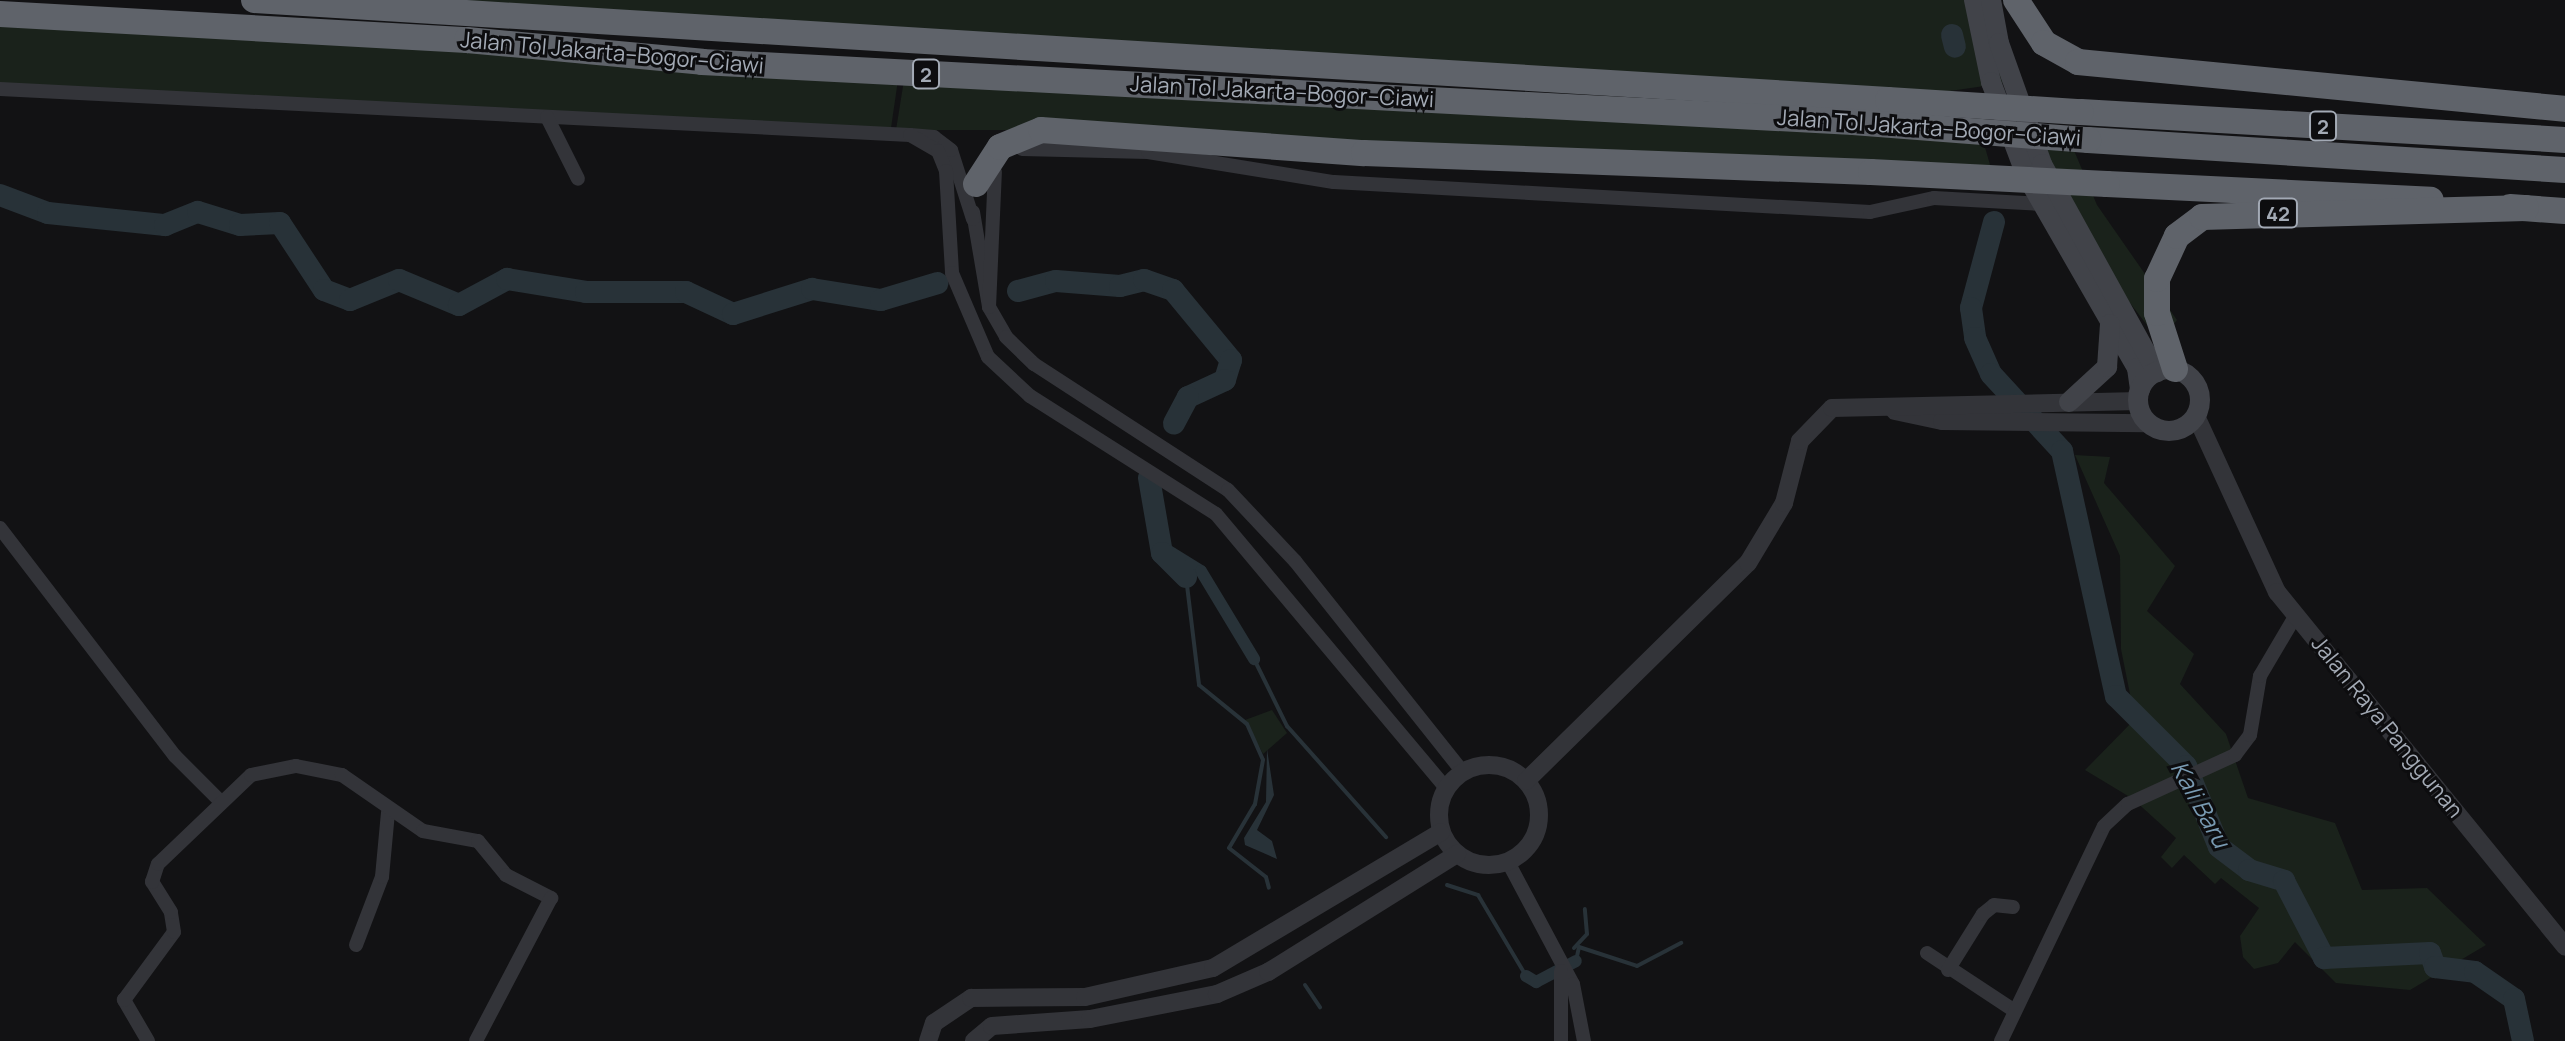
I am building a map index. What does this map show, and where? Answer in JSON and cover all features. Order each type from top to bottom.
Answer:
[{"type":"highway","name":"Jalan Tol Jakarta–Bogor–Ciawi","points":[[254,0],[2565,140]]},
{"type":"highway","points":[[2016,0],[2044,43],[2078,62],[2565,109]]},
{"type":"highway","name":"Jalan Tol Jakarta–Bogor–Ciawi","points":[[0,14],[467,40],[702,62],[1853,122],[2565,170]]},
{"type":"highway","name":"42","points":[[976,184],[1000,147],[1041,130],[1364,153],[1871,172],[2565,211]]},
{"type":"highway","name":"42","points":[[2166,371],[2157,313],[2157,279],[2167,249],[2202,217],[2526,208]]},
{"type":"main road","points":[[1974,0],[1991,82],[2040,204],[2137,368],[2139,396],[2146,423],[2175,431],[2196,416],[2198,387],[2166,371],[2042,164],[1999,43],[1991,0]]},
{"type":"main road","points":[[2063,402],[2107,367],[2109,318]]},
{"type":"main road","points":[[2139,396],[2166,371]]},
{"type":"street","points":[[0,89],[934,137],[951,150],[973,219],[989,307],[1034,364],[1206,472],[1253,513],[1463,772]]},
{"type":"street","points":[[547,117],[578,179]]},
{"type":"street","points":[[910,135],[938,151],[946,171],[952,273],[988,357],[1030,396],[1196,498],[1239,535],[1446,788]]},
{"type":"street","points":[[989,307],[989,185],[1004,159],[1034,145],[1148,152],[1334,182],[1870,212],[1934,198],[2040,204]]},
{"type":"street","points":[[973,219],[976,184]]},
{"type":"street","points":[[1526,781],[1748,563],[1784,503],[1800,441],[1815,420],[1832,408],[2063,402],[2139,396]]},
{"type":"street","points":[[1075,423],[1088,399]]},
{"type":"street","points":[[1865,405],[1992,423],[2146,423]]},
{"type":"street","name":"Jalan Raya Panggunan","points":[[2196,416],[2261,568],[2565,947]]},
{"type":"street","points":[[0,528],[175,756],[218,799]]},
{"type":"street","points":[[2001,1041],[2104,826],[2155,790],[2205,770],[2244,745],[2260,676],[2296,615]]},
{"type":"street","points":[[1499,766],[1526,781],[1539,819],[1529,844],[1508,862],[1481,865],[1457,854],[1441,832],[1446,788],[1463,772],[1499,766]]},
{"type":"street","points":[[148,1041],[124,1000],[174,932],[154,873],[218,799],[251,775],[306,767],[342,775],[388,812],[423,831],[478,841],[506,875],[551,898],[476,1041]]},
{"type":"street","points":[[356,945],[382,877],[388,812]]},
{"type":"street","points":[[928,1041],[934,1023],[971,998],[1085,997],[1189,977],[1254,948],[1441,832]]},
{"type":"street","points":[[974,1041],[992,1026],[1090,1019],[1217,994],[1268,972],[1457,854]]},
{"type":"street","points":[[1508,862],[1561,971],[1573,984],[1585,1036],[1561,1034],[1561,971]]},
{"type":"street","points":[[1948,970],[1983,914],[1994,905],[2013,907]]},
{"type":"street","points":[[1927,953],[1948,970],[2015,1011]]},
{"type":"shaded area","points":[[254,0],[1991,0],[2012,82],[1888,100]]},
{"type":"shaded area","points":[[0,14],[898,80],[891,128],[0,89]]},
{"type":"shaded area","points":[[904,80],[1980,130],[1993,175],[1041,130],[896,130]]},
{"type":"shaded area","points":[[2037,147],[2073,148],[2097,205],[2177,320],[2160,342],[2060,212]]},
{"type":"shaded area","points":[[2075,455],[2110,457],[2104,483],[2175,566],[2147,611],[2194,654],[2180,684],[2226,734],[2248,798],[2335,823],[2362,890],[2427,888],[2486,945],[2410,990],[2336,983],[2295,942],[2278,963],[2254,969],[2243,957],[2240,936],[2259,908],[2221,878],[2215,884],[2184,855],[2172,868],[2161,857],[2176,838],[2133,799],[2085,770],[2135,719],[2121,649],[2120,556]]},
{"type":"shaded area","points":[[1272,710],[1287,733],[1263,754],[1245,720]]},
{"type":"shaded area","points":[[1267,749],[1274,795],[1257,830],[1272,841],[1277,859],[1245,845],[1244,838],[1266,802]]},
{"type":"waterway","name":"Kali Baru","points":[[1952,35],[1955,47]]},
{"type":"waterway","points":[[0,195],[48,213],[165,225],[198,212],[240,225],[280,223],[324,290],[350,300],[399,280],[459,305],[507,279],[586,292],[686,292],[733,314],[812,289],[881,300],[938,283]]},
{"type":"waterway","name":"Kali Baru","points":[[1994,222],[1971,308],[1975,338],[1991,374],[2062,451],[2116,696],[2186,766],[2219,847],[2249,870],[2284,881],[2324,958],[2430,953],[2435,967],[2475,972],[2514,999],[2523,1041]]},
{"type":"waterway","points":[[1018,291],[1056,281],[1120,286],[1144,280],[1173,290],[1231,360],[1225,380],[1188,397],[1174,423]]},
{"type":"waterway","points":[[1149,478],[1162,553],[1186,577]]},
{"type":"waterway","points":[[1159,545],[1201,571],[1254,659]]},
{"type":"waterway","points":[[1186,577],[1199,685],[1247,724],[1263,760],[1255,804],[1229,848],[1266,877],[1269,888]]},
{"type":"waterway","points":[[1254,659],[1287,726],[1386,837]]},
{"type":"waterway","points":[[1447,885],[1478,895],[1526,976]]},
{"type":"waterway","points":[[1574,948],[1587,934],[1585,909]]},
{"type":"waterway","points":[[1576,961],[1579,947],[1637,966],[1681,943]]},
{"type":"waterway","points":[[1526,976],[1536,982],[1576,961]]},
{"type":"waterway","points":[[1305,985],[1320,1007]]}]
